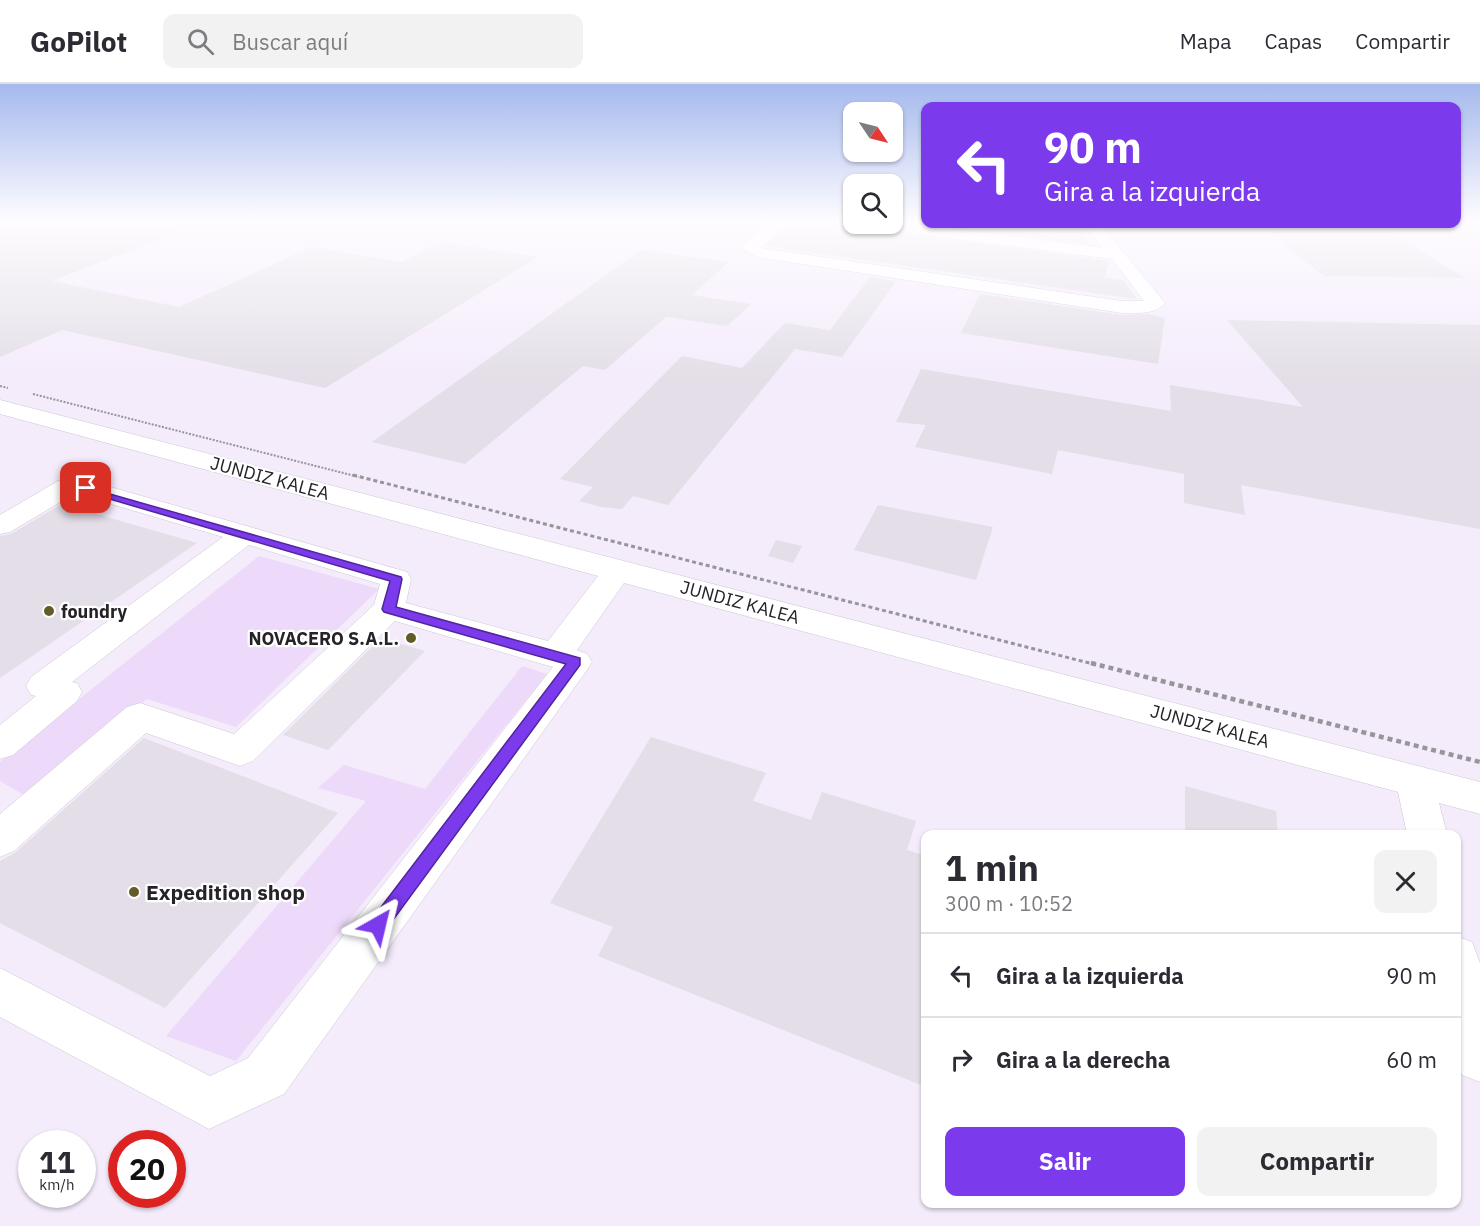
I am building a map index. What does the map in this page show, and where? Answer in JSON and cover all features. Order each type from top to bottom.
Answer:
[{"type":"street","points":[[905,274],[1122,307],[1150,307],[1156,303],[1133,274]]},
{"type":"street","name":"JUNDIZ KALEA","points":[[6,398],[619,569],[1480,798]]},
{"type":"street","points":[[0,432],[28,404]]},
{"type":"street","points":[[0,526],[68,487],[86,488],[396,579],[389,609],[240,751],[140,717],[0,839]]},
{"type":"street","points":[[0,745],[65,692],[43,686],[244,535]]},
{"type":"street","points":[[556,655],[619,569]]},
{"type":"street","points":[[0,991],[209,1103],[266,1076],[575,662],[389,609]]},
{"type":"street","points":[[1414,780],[1426,830]]},
{"type":"street","points":[[1461,979],[1480,1057]]},
{"type":"path","points":[[0,386],[6,398]]},
{"type":"path","points":[[28,404],[1480,762]]},
{"type":"shaded area","points":[[0,274],[1480,274],[1480,1226],[0,1226]]},
{"type":"shaded area","points":[[259,556],[379,589],[236,727],[147,699],[29,798],[0,781],[0,762]]},
{"type":"shaded area","points":[[522,666],[547,674],[236,1061],[166,1036],[366,801],[318,788],[344,765],[425,789]]},
{"type":"building","points":[[0,274],[69,274],[52,281],[179,307],[251,274],[510,274],[325,388],[62,330],[0,357]]},
{"type":"building","points":[[607,274],[715,274],[692,295],[751,304],[727,326],[666,317],[605,370],[583,366],[465,464],[372,442]]},
{"type":"building","points":[[964,274],[1105,274],[1104,278],[1123,280],[1137,299]]},
{"type":"building","points":[[1322,274],[1459,274],[1465,278]]},
{"type":"building","points":[[870,277],[896,281],[842,357],[795,349],[668,505],[633,496],[622,509],[601,507],[579,501],[593,487],[560,479],[682,356],[742,368],[785,323],[830,330]]},
{"type":"building","points":[[980,294],[1122,315],[1149,314],[1165,318],[1158,364],[961,333]]},
{"type":"building","points":[[1227,320],[1480,325],[1480,529],[1241,485],[1245,515],[1184,503],[1184,474],[1058,450],[1052,474],[915,447],[926,425],[896,422],[921,369],[1171,411],[1170,385],[1303,407]]},
{"type":"building","name":"foundry","points":[[62,504],[197,543],[0,678],[0,536],[11,534]]},
{"type":"building","points":[[878,505],[993,527],[976,580],[854,550]]},
{"type":"building","points":[[776,540],[802,546],[793,563],[768,556]]},
{"type":"building","points":[[381,638],[425,651],[328,750],[283,735]]},
{"type":"building","points":[[651,737],[766,773],[753,801],[811,820],[822,792],[916,821],[907,850],[921,854],[921,1085],[598,956],[613,927],[550,903]]},
{"type":"building","name":"Expedition shop","points":[[144,738],[338,813],[165,1008],[0,923],[0,861],[15,853]]},
{"type":"building","points":[[1185,786],[1276,811],[1278,830],[1185,830]]},
{"type":"place","name":"foundry","points":[[49,611]]},
{"type":"place","name":"NOVACERO S.A.L.","points":[[411,638]]},
{"type":"place","name":"Expedition shop","points":[[134,892]]},
{"type":"route","points":[[86,488],[396,579],[389,609],[575,662],[378,925]]}]
